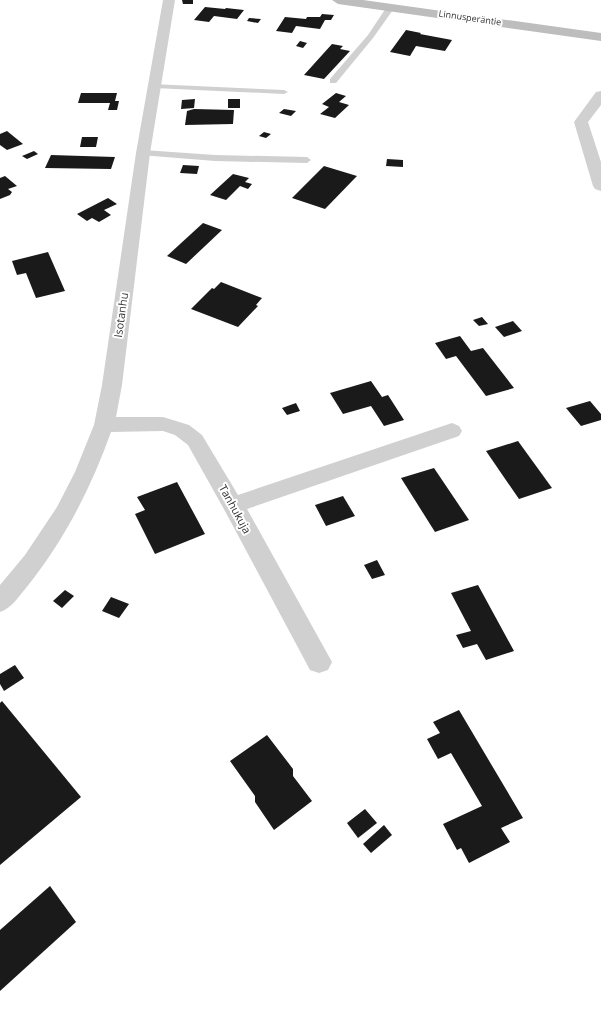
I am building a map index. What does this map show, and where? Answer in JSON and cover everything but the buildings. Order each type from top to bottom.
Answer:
[{"type":"street","name":"Isotanhu","points":[[0,602],[33,562],[65,513],[86,472],[104,425],[112,386],[143,153],[169,0]]},
{"type":"street","name":"Linnusperäntie","points":[[338,0],[601,37]]},
{"type":"street","points":[[601,95],[581,122],[601,186]]},
{"type":"street","name":"Tanhukuja","points":[[104,425],[163,424],[182,430],[195,440],[233,505],[318,662]]},
{"type":"street","points":[[233,505],[452,431]]},
{"type":"lane","points":[[333,81],[351,57],[374,33],[391,7]]},
{"type":"lane","points":[[154,86],[284,92]]},
{"type":"lane","points":[[143,153],[215,158],[307,160]]}]
